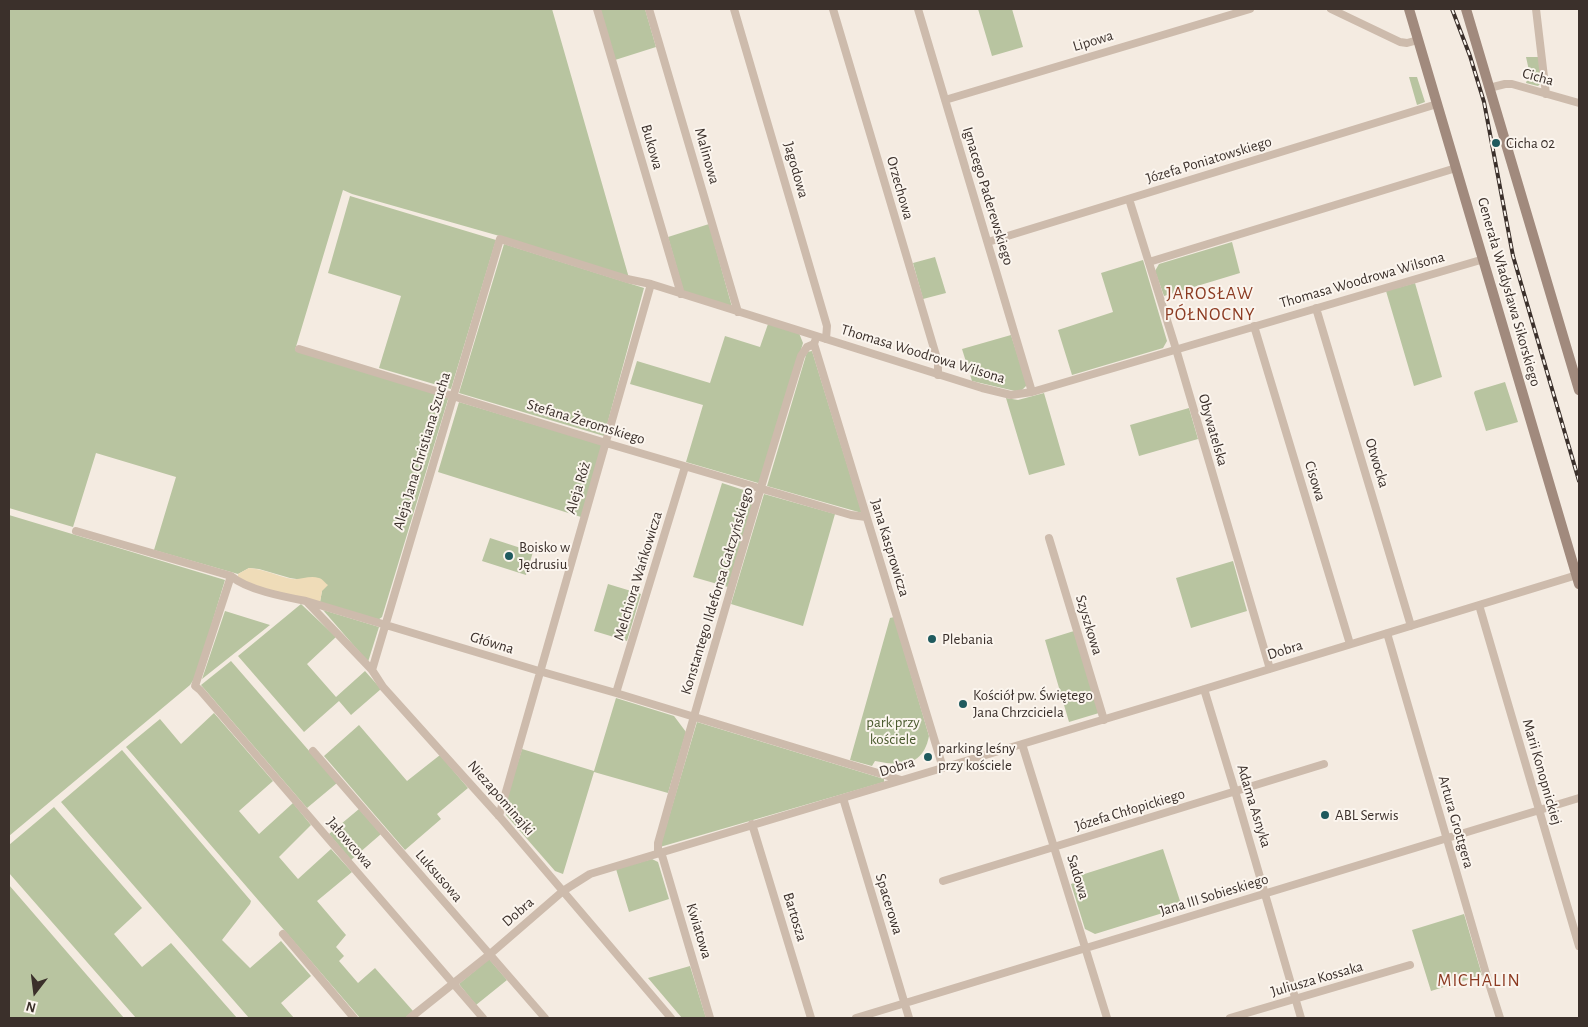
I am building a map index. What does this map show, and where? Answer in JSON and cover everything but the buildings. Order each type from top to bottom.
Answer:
[{"type":"main road","name":"Generała Władysława Sikorskiego","points":[[1409,9],[1578,579]]},
{"type":"main road","points":[[1466,9],[1579,390]]},
{"type":"street","name":"Bukowa","points":[[597,9],[681,294]]},
{"type":"street","name":"Malinowa","points":[[649,9],[738,312]]},
{"type":"street","name":"Jagodowa","points":[[734,9],[827,326],[826,339]]},
{"type":"street","name":"Orzechowa","points":[[833,9],[938,362],[938,375]]},
{"type":"street","name":"Ignacego Paderewskiego","points":[[918,9],[1032,392]]},
{"type":"street","name":"Lipowa","points":[[945,100],[1250,9]]},
{"type":"street","points":[[1331,9],[1400,42],[1407,43],[1418,40]]},
{"type":"street","points":[[1536,9],[1546,94]]},
{"type":"street","name":"Cicha","points":[[1489,88],[1512,84],[1579,103]]},
{"type":"street","name":"Józefa Poniatowskiego","points":[[988,242],[1437,104]]},
{"type":"street","points":[[1149,262],[1456,168]]},
{"type":"street","name":"Obywatelska","points":[[1129,199],[1176,349],[1270,669]]},
{"type":"street","name":"Thomasa Woodrowa Wilsona","points":[[500,240],[627,280],[650,284],[738,312],[815,340],[826,339],[997,393],[1011,395],[1032,392],[1484,259]]},
{"type":"street","name":"Aleja Jana Christiana Szucha","points":[[372,670],[500,240]]},
{"type":"street","name":"Aleja Róż","points":[[499,816],[650,284]]},
{"type":"street","name":"Otwocka","points":[[1316,308],[1411,626]]},
{"type":"street","name":"Cisowa","points":[[1254,326],[1350,644]]},
{"type":"street","name":"Konstantego Ildefonsa Gałczyńskiego","points":[[659,852],[658,843],[693,717],[761,490],[802,356],[807,347],[815,340]]},
{"type":"street","name":"Jana Kasprowicza","points":[[815,340],[866,517],[943,768]]},
{"type":"street","name":"Stefana Żeromskiego","points":[[299,349],[761,490],[852,515],[866,517]]},
{"type":"street","name":"Melchiora Wańkowicza","points":[[616,693],[685,467]]},
{"type":"street","name":"Główna","points":[[76,531],[231,576],[237,582],[268,592],[385,624],[902,780]]},
{"type":"street","name":"Szyszkowa","points":[[1049,538],[1104,720]]},
{"type":"street","name":"Jałowcowa","points":[[231,576],[195,686],[483,1018]]},
{"type":"street","name":"Dobra","points":[[410,1018],[489,955],[563,891],[590,874],[1104,720],[1387,632],[1578,579]]},
{"type":"street","name":"Niezapominajki","points":[[306,601],[372,670],[384,687],[499,816],[671,1018]]},
{"type":"street","name":"Marii Konopnickiej","points":[[1479,605],[1579,946]]},
{"type":"street","name":"Artura Grottgera","points":[[1387,632],[1446,839],[1500,1018]]},
{"type":"street","name":"Adama Asnyka","points":[[1204,689],[1301,1018]]},
{"type":"street","name":"Sadowa","points":[[1022,744],[1107,1018]]},
{"type":"street","name":"Luksusowa","points":[[313,751],[544,1018]]},
{"type":"street","name":"Józefa Chłopickiego","points":[[943,881],[1324,764]]},
{"type":"street","name":"Spacerowa","points":[[843,798],[909,1018]]},
{"type":"street","name":"Jana III Sobieskiego","points":[[856,1018],[1579,798]]},
{"type":"street","name":"Bartosza","points":[[752,824],[811,1018]]},
{"type":"street","name":"Kwiatowa","points":[[659,852],[710,1018]]},
{"type":"street","points":[[283,934],[354,1018]]},
{"type":"street","name":"Juliusza Kossaka","points":[[1230,1018],[1410,965]]},
{"type":"green space","points":[[9,9],[552,9],[629,278],[503,237],[343,190],[295,350],[449,396],[382,617],[378,620],[320,602],[322,591],[303,580],[249,568],[238,574],[154,550],[176,477],[96,453],[73,527],[9,508]]},
{"type":"green space","points":[[600,9],[645,9],[656,47],[615,60]]},
{"type":"green space","points":[[978,9],[1012,9],[1023,47],[992,56]]},
{"type":"green space","points":[[1526,57],[1539,57],[1542,82],[1538,86],[1526,83],[1530,75]]},
{"type":"green space","points":[[1409,77],[1417,77],[1425,102],[1417,105]]},
{"type":"green space","points":[[350,196],[496,240],[451,389],[379,368],[401,296],[328,273]]},
{"type":"green space","points":[[709,224],[732,307],[684,293],[668,237]]},
{"type":"green space","points":[[1232,242],[1240,273],[1164,296],[1155,271],[1159,264]]},
{"type":"green space","points":[[504,244],[644,288],[604,436],[459,393]]},
{"type":"green space","points":[[935,257],[946,293],[923,299],[913,263]]},
{"type":"green space","points":[[1143,260],[1167,341],[1163,348],[1072,375],[1058,330],[1113,312],[1101,273]]},
{"type":"green space","points":[[1415,283],[1442,377],[1414,386],[1386,291]]},
{"type":"green space","points":[[768,324],[799,333],[803,343],[762,481],[758,483],[686,462],[703,405],[630,384],[637,361],[710,383],[725,336],[760,347]]},
{"type":"green space","points":[[1011,335],[1027,385],[1022,390],[1015,391],[972,381],[962,349]]},
{"type":"green space","points":[[812,351],[862,513],[767,486],[807,352]]},
{"type":"green space","points":[[1505,382],[1518,422],[1486,431],[1474,393],[1475,391]]},
{"type":"green space","points":[[1044,393],[1065,465],[1029,475],[1006,398],[1018,400]]},
{"type":"green space","points":[[459,402],[603,445],[581,517],[438,472]]},
{"type":"green space","points":[[1189,408],[1198,439],[1139,456],[1130,425]]},
{"type":"green space","points":[[722,483],[750,492],[754,499],[728,587],[693,577]]},
{"type":"green space","points":[[764,494],[835,514],[803,626],[731,604]]},
{"type":"green space","points":[[9,515],[225,580],[196,676],[190,685],[9,836]]},
{"type":"green space","points":[[490,538],[533,552],[526,575],[482,561]]},
{"type":"green space","points":[[1233,561],[1247,611],[1191,628],[1176,578]]},
{"type":"green space","points":[[608,584],[641,594],[627,641],[594,631]]},
{"type":"green space","points":[[301,604],[336,637],[307,664],[336,697],[365,671],[381,689],[351,715],[339,701],[304,732],[238,656]]},
{"type":"green space","points":[[323,610],[379,627],[368,662]]},
{"type":"green space","points":[[225,611],[270,625],[202,679]]},
{"type":"green space","name":"park przy kościele","points":[[894,617],[929,736],[922,754],[916,759],[894,764],[875,761],[872,766],[850,760],[890,618]]},
{"type":"green space","points":[[1074,631],[1099,713],[1069,722],[1045,640]]},
{"type":"green space","points":[[231,661],[337,783],[307,808],[201,685]]},
{"type":"green space","points":[[616,698],[674,716],[686,732],[668,793],[594,772],[563,874],[555,871],[506,815],[505,804],[522,749],[594,771]]},
{"type":"green space","points":[[214,713],[273,781],[239,811],[259,834],[293,803],[311,825],[279,857],[298,879],[331,849],[352,872],[317,901],[346,935],[336,947],[344,956],[339,961],[358,983],[375,968],[413,1011],[405,1018],[360,1018],[126,747],[160,719],[181,744]]},
{"type":"green space","points":[[697,722],[884,779],[884,782],[660,847]]},
{"type":"green space","points":[[359,725],[407,781],[440,755],[468,788],[437,814],[441,819],[405,850],[324,756]]},
{"type":"green space","points":[[122,750],[251,901],[222,940],[250,968],[281,941],[311,976],[281,1003],[294,1018],[249,1018],[61,802]]},
{"type":"green space","points":[[54,807],[142,908],[114,934],[142,967],[171,943],[237,1018],[136,1018],[9,873],[9,845]]},
{"type":"green space","points":[[359,809],[381,834],[351,860],[329,834]]},
{"type":"green space","points":[[1163,849],[1182,907],[1095,934],[1085,929],[1071,884],[1076,882],[1075,877]]},
{"type":"green space","points":[[652,859],[658,862],[669,899],[629,912],[616,869]]},
{"type":"green space","points":[[9,885],[124,1018],[9,1018]]},
{"type":"green space","points":[[1464,914],[1482,975],[1431,991],[1412,930]]},
{"type":"green space","points":[[489,959],[507,980],[476,1005],[459,984]]},
{"type":"green space","points":[[690,966],[706,1018],[682,1018],[648,978]]},
{"type":"sand","points":[[249,568],[292,579],[319,578],[328,585],[322,591],[320,602],[266,589],[238,579],[238,574]]},
{"type":"railway","points":[[1452,9],[1470,56],[1484,102],[1513,256],[1579,481]]},
{"type":"place","name":"Cicha 02","points":[[1496,143]]},
{"type":"place","name":"Boisko w Jędrusiu","points":[[509,556]]},
{"type":"place","name":"Plebania","points":[[932,639]]},
{"type":"place","name":"Kościół pw. Świętego Jana Chrzciciela","points":[[963,704]]},
{"type":"place","name":"parking leśny przy kościele","points":[[928,757]]},
{"type":"place","name":"ABL Serwis","points":[[1325,815]]},
{"type":"district","name":"JAROSŁAW PÓŁNOCNY","points":[[1210,304]]},
{"type":"district","name":"MICHALIN","points":[[1479,981]]}]
